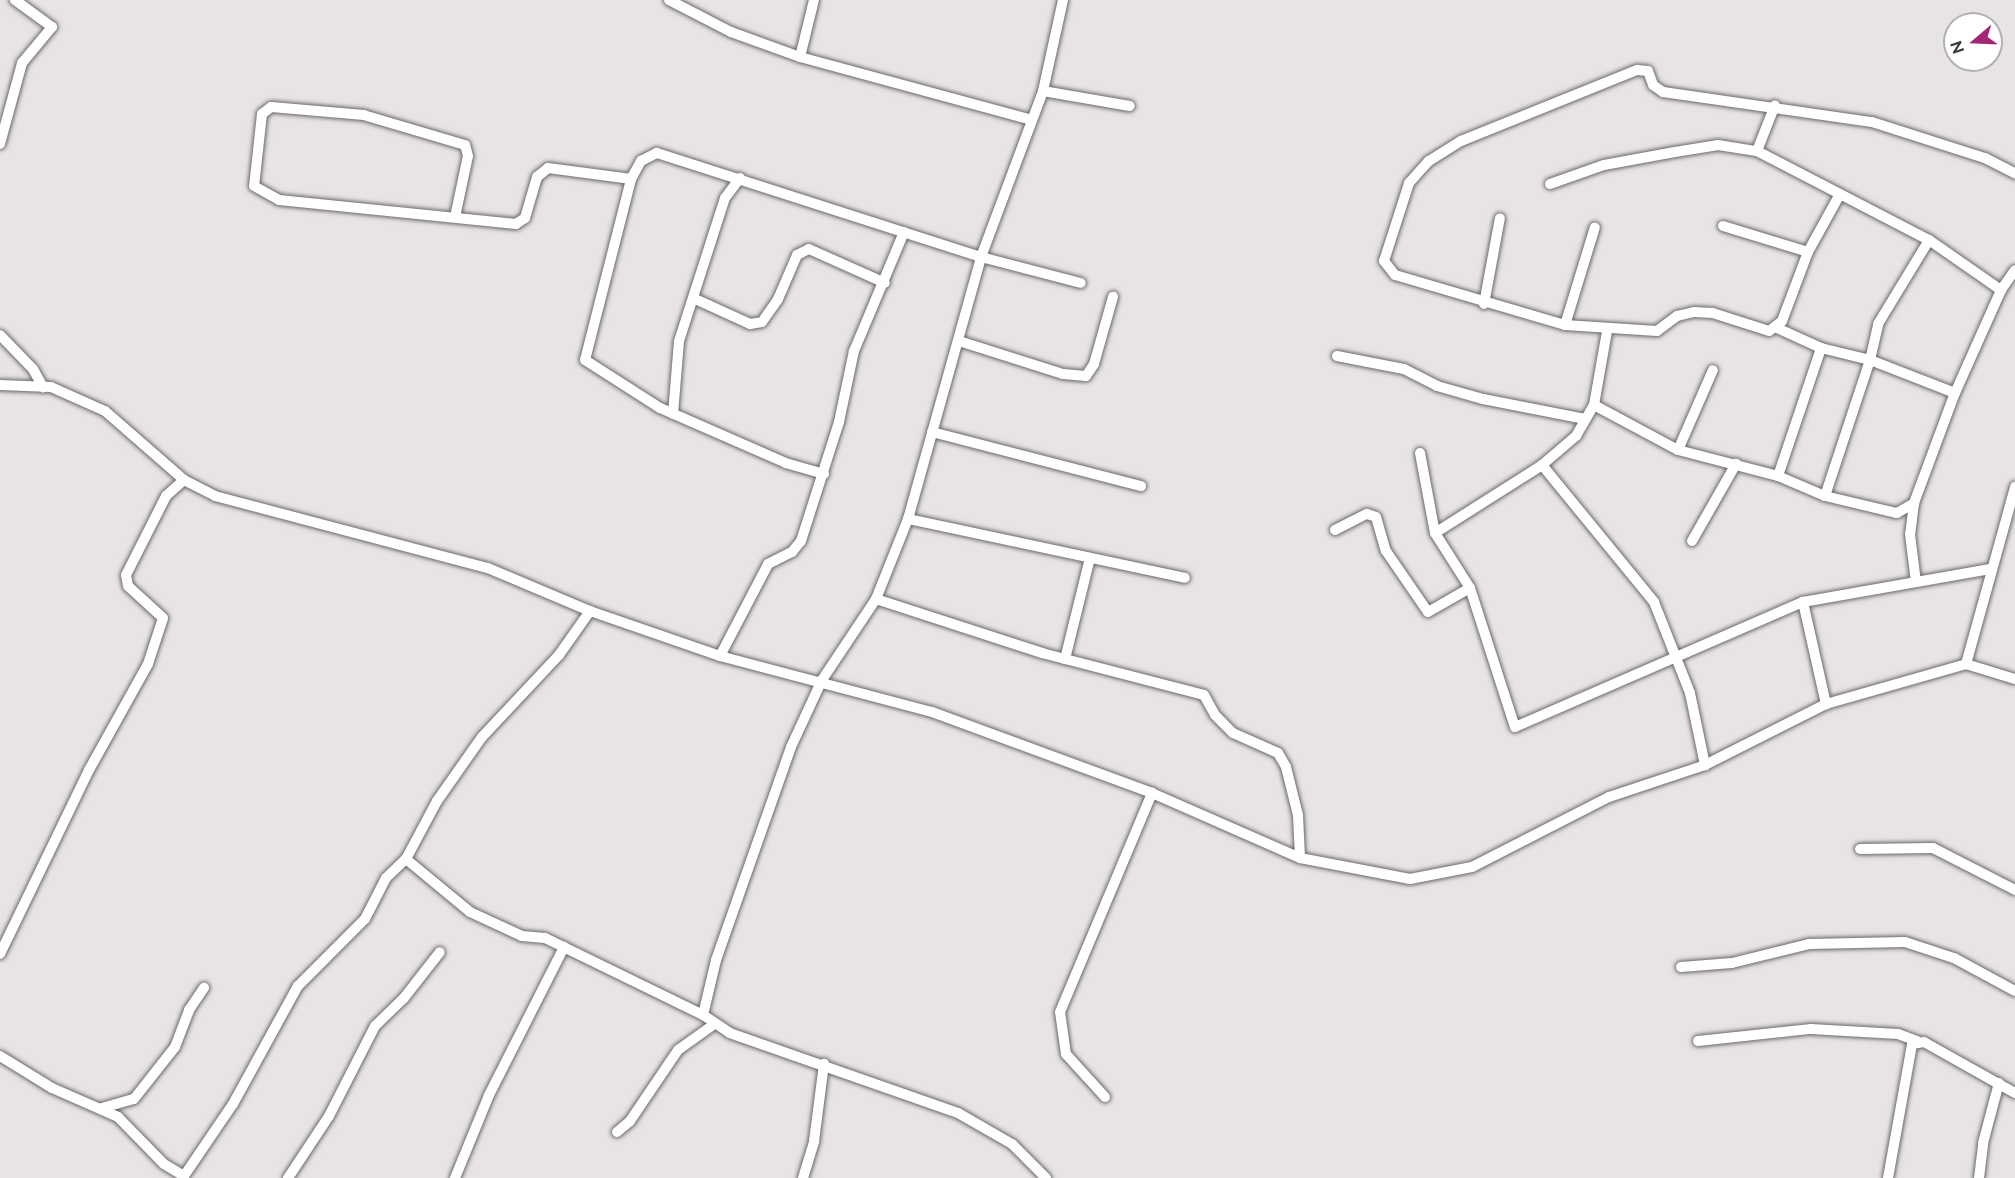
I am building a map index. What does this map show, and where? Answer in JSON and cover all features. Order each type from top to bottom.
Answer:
[{"type":"street","points":[[0,144],[22,63],[52,27],[15,0]]},
{"type":"street","points":[[669,0],[732,32],[800,57],[1032,120]]},
{"type":"street","points":[[800,57],[814,0]]},
{"type":"street","points":[[703,1015],[716,960],[791,747],[822,681],[876,599],[908,519],[981,257],[1043,91],[1064,0]]},
{"type":"street","points":[[1955,393],[1870,360],[1821,348],[1778,328],[1760,330],[1713,313],[1694,312],[1677,316],[1657,331],[1607,331],[1564,325],[1484,304],[1395,275],[1383,261],[1409,183],[1429,161],[1461,141],[1637,70],[1648,71],[1653,85],[1663,92],[1775,105],[1872,122],[1999,163],[2015,173]]},
{"type":"street","points":[[1043,91],[1130,106]]},
{"type":"street","points":[[1757,151],[1775,105]]},
{"type":"street","points":[[455,217],[468,156],[465,145],[364,115],[271,107],[262,114],[254,186],[265,196],[455,217],[521,223],[537,177],[548,168],[631,179]]},
{"type":"street","points":[[1550,184],[1604,165],[1718,145],[1757,151],[1929,240],[2001,290]]},
{"type":"street","points":[[824,474],[786,463],[673,414],[585,360],[631,179],[641,161],[657,153],[981,257],[1081,283]]},
{"type":"street","points":[[673,414],[679,341],[725,198],[740,178]]},
{"type":"street","points":[[1778,328],[1808,252],[1840,194]]},
{"type":"street","points":[[1484,304],[1500,218]]},
{"type":"street","points":[[1723,226],[1808,252]]},
{"type":"street","points":[[1564,325],[1595,227]]},
{"type":"street","points":[[720,656],[768,564],[792,552],[801,540],[824,474],[854,351],[885,283],[893,250],[904,232]]},
{"type":"street","points":[[1824,496],[1870,360],[1878,324],[1929,240]]},
{"type":"street","points":[[693,298],[750,324],[762,322],[778,299],[797,255],[809,249],[885,283]]},
{"type":"street","points":[[1916,582],[1910,534],[1914,503],[1955,393],[2001,290],[2015,270]]},
{"type":"street","points":[[958,342],[1063,374],[1086,376],[1094,364],[1113,297]]},
{"type":"street","points":[[1436,533],[1542,465],[1576,436],[1594,405],[1607,331]]},
{"type":"street","points":[[0,335],[33,369],[43,387]]},
{"type":"street","points":[[1778,477],[1821,348]]},
{"type":"street","points":[[1337,356],[1404,369],[1437,386],[1483,399],[1585,419]]},
{"type":"street","points":[[1678,450],[1713,370]]},
{"type":"street","points":[[0,385],[43,387],[105,411],[184,480],[246,507],[488,568],[590,611],[720,656],[822,681],[932,712],[1152,793],[1300,858],[1410,879],[1472,867],[1609,797],[1705,765],[1826,704],[1966,664],[2015,679]]},
{"type":"street","points":[[1594,405],[1678,450],[1778,477],[1824,496],[1897,513],[1914,503]]},
{"type":"street","points":[[932,432],[1141,486]]},
{"type":"street","points":[[1420,453],[1436,533],[1470,588],[1515,727],[1677,654],[1803,602],[1990,569]]},
{"type":"street","points":[[1692,541],[1736,464]]},
{"type":"street","points":[[1542,465],[1654,602],[1677,654],[1690,693],[1705,765]]},
{"type":"street","points":[[0,954],[88,770],[148,664],[163,618],[128,586],[126,575],[166,496],[184,480]]},
{"type":"street","points":[[1966,664],[1990,569],[2015,487]]},
{"type":"street","points":[[1335,530],[1367,514],[1376,517],[1386,551],[1428,612],[1470,588]]},
{"type":"street","points":[[908,519],[1185,578]]},
{"type":"street","points":[[1065,659],[1090,558]]},
{"type":"street","points":[[876,599],[1065,659],[1204,695],[1215,716],[1233,733],[1278,753],[1293,785],[1300,858]]},
{"type":"street","points":[[1803,602],[1826,704]]},
{"type":"street","points":[[0,1056],[52,1088],[102,1108],[118,1117],[164,1164],[184,1177],[233,1104],[298,986],[365,919],[386,878],[406,860],[437,801],[482,737],[559,655],[590,611]]},
{"type":"street","points":[[1105,1097],[1066,1054],[1060,1012],[1152,793]]},
{"type":"street","points":[[1860,849],[1934,848],[2015,890]]},
{"type":"street","points":[[406,860],[470,912],[522,936],[545,938],[703,1015],[713,1025],[958,1113],[1012,1144],[1046,1178]]},
{"type":"street","points":[[1681,967],[1732,963],[1809,944],[1905,942],[1954,958],[2015,991]]},
{"type":"street","points":[[455,1178],[489,1095],[564,947]]},
{"type":"street","points":[[288,1178],[329,1116],[375,1026],[404,998],[440,952]]},
{"type":"street","points":[[102,1108],[134,1099],[175,1047],[189,1011],[204,988]]},
{"type":"street","points":[[617,1132],[630,1121],[678,1050],[713,1025]]},
{"type":"street","points":[[1698,1041],[1811,1029],[1898,1034],[1917,1041],[2015,1093]]},
{"type":"street","points":[[1888,1178],[1909,1048],[1917,1041]]},
{"type":"street","points":[[803,1178],[814,1141],[824,1064]]},
{"type":"street","points":[[1979,1178],[1983,1143],[1999,1083]]}]
